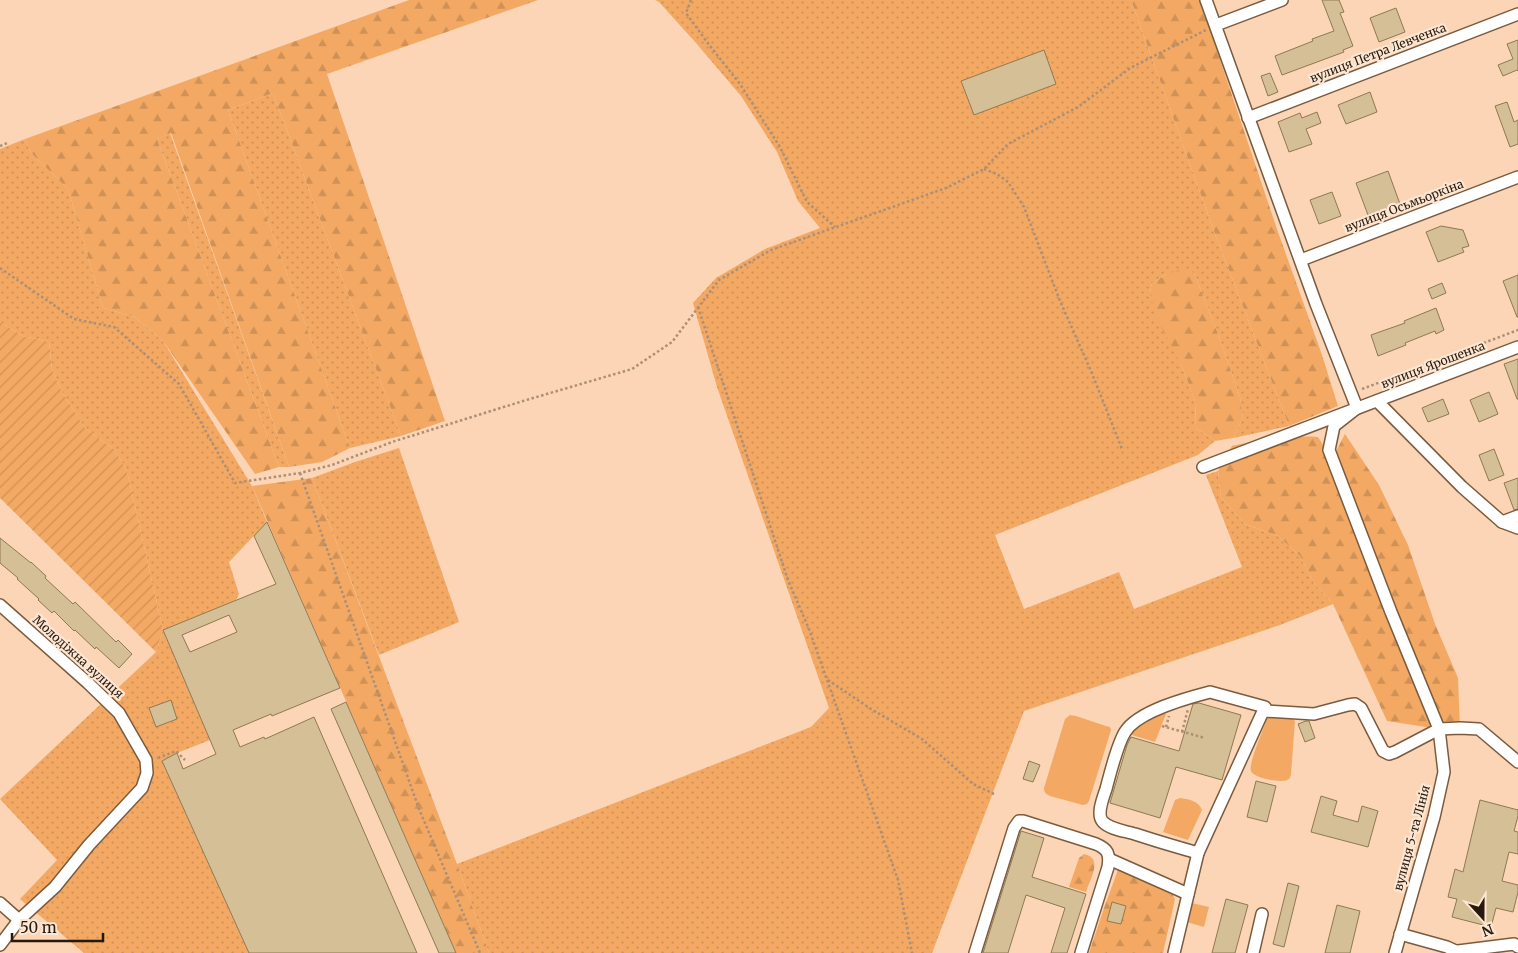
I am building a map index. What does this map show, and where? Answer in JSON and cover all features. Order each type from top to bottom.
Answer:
[{"type":"street","points":[[1206,0],[1316,304],[1357,408]]},
{"type":"street","points":[[1216,25],[1282,0]]},
{"type":"street","name":"вулиця Петра Левченка","points":[[1248,118],[1518,14]]},
{"type":"street","name":"вулиця Осьмьоркіна","points":[[1300,260],[1518,177]]},
{"type":"street","name":"вулиця Ярошенка","points":[[1203,467],[1518,347]]},
{"type":"street","points":[[1377,401],[1462,487],[1502,522],[1518,528]]},
{"type":"street","name":"вулиця 5-та Лінія","points":[[1357,408],[1334,426],[1330,450],[1391,612],[1439,729],[1444,772],[1434,817],[1395,953]]},
{"type":"street","points":[[1502,522],[1518,516]]},
{"type":"street","name":"Молодіжна вулиця","points":[[0,605],[119,713],[146,760]]},
{"type":"street","points":[[1174,953],[1198,854],[1265,707],[1210,692],[1191,697],[1147,714],[1131,724],[1123,736],[1112,767],[1102,802],[1100,818],[1105,823],[1118,829],[1198,854]]},
{"type":"street","points":[[1264,711],[1314,714],[1348,704],[1355,704],[1361,708],[1383,751],[1389,754],[1439,729],[1479,729],[1518,762]]},
{"type":"street","points":[[0,945],[19,920],[54,887],[89,845],[142,788],[147,773],[146,760]]},
{"type":"street","points":[[975,953],[1014,828],[1019,821],[1102,847],[1107,851],[1110,859],[1081,953]]},
{"type":"street","points":[[1110,859],[1188,894]]},
{"type":"street","points":[[0,903],[19,920]]},
{"type":"street","points":[[1253,953],[1262,914]]},
{"type":"street","points":[[1400,934],[1439,949],[1459,952],[1514,944],[1518,947]]},
{"type":"path","points":[[691,0],[686,12],[740,84],[780,147],[807,202],[835,227]]},
{"type":"path","points":[[0,268],[74,319],[114,326],[179,384],[235,483],[300,473],[332,465],[392,442],[632,369],[672,342],[719,280],[771,250],[946,188],[984,169],[1008,144],[1078,107],[1130,68],[1216,25]]},
{"type":"path","points":[[0,146],[7,143]]},
{"type":"path","points":[[984,169],[997,174],[1008,182],[1024,207],[1060,301],[1091,371],[1122,449]]},
{"type":"path","points":[[698,307],[788,580],[809,629],[898,880],[912,953]]},
{"type":"path","points":[[1351,393],[1518,330]]},
{"type":"path","points":[[300,473],[419,809],[480,953]]},
{"type":"path","points":[[827,679],[871,709],[922,739],[974,784],[994,794]]},
{"type":"path","points":[[1182,732],[1191,697]]},
{"type":"path","points":[[1162,726],[1205,738]]},
{"type":"path","points":[[146,760],[157,759],[176,750],[185,760]]},
{"type":"green space","points":[[409,0],[538,0],[327,74],[445,421],[401,436],[273,93],[228,110],[350,448],[322,462],[289,467],[171,133],[157,139],[279,467],[255,474],[163,341],[135,317],[103,308],[68,189],[31,153],[25,139]]},
{"type":"green space","points":[[655,0],[1131,0],[1215,234],[1289,426],[1233,438],[1243,417],[1240,397],[1194,273],[1167,274],[1152,283],[1150,292],[1195,401],[1196,428],[1215,441],[1198,455],[995,535],[1024,609],[1119,572],[1134,609],[1242,567],[1206,475],[1218,471],[1221,497],[1245,524],[1278,536],[1300,556],[1314,583],[1333,604],[1280,625],[1024,711],[932,953],[489,953],[457,864],[811,727],[829,708],[717,387],[693,303],[716,278],[765,249],[820,228],[798,201],[777,152],[741,96],[696,43],[659,2]]},
{"type":"green space","points":[[1131,0],[1200,0],[1338,406],[1289,426],[1215,234]]},
{"type":"green space","points":[[273,93],[401,436],[350,448],[228,110]]},
{"type":"green space","points":[[170,133],[289,467],[279,467],[157,139]]},
{"type":"green space","points":[[25,139],[31,153],[68,189],[103,308],[135,317],[163,341],[252,486],[267,522],[229,562],[239,594],[236,600],[163,630],[127,471],[115,450],[85,428],[62,392],[52,369],[49,342],[23,336],[0,322],[0,149]]},
{"type":"green space","points":[[1186,268],[1194,273],[1240,397],[1243,417],[1233,438],[1215,441],[1196,428],[1195,401],[1181,364],[1155,315],[1150,292],[1152,283],[1167,274]]},
{"type":"green space","points":[[0,322],[23,336],[49,342],[52,369],[62,392],[85,428],[115,450],[127,471],[163,630],[156,652],[0,498]]},
{"type":"green space","points":[[1345,434],[1379,485],[1408,545],[1435,624],[1458,678],[1460,728],[1439,729],[1387,721],[1333,604],[1314,583],[1300,556],[1278,536],[1245,524],[1221,497],[1218,471],[1232,446],[1285,437],[1318,437],[1332,459]]},
{"type":"green space","points":[[399,448],[459,622],[379,655],[312,478]]},
{"type":"green space","points":[[312,478],[489,953],[456,953],[252,486]]},
{"type":"green space","points":[[163,630],[210,740],[162,761],[249,953],[84,953],[20,899],[57,860],[0,799],[156,652]]},
{"type":"green space","points":[[1159,714],[1166,714],[1155,742],[1128,734],[1132,728]]},
{"type":"green space","points":[[1070,715],[1110,727],[1111,730],[1089,801],[1083,805],[1050,796],[1044,790],[1065,719]]},
{"type":"green space","points":[[1271,716],[1290,717],[1295,721],[1291,774],[1290,778],[1284,781],[1256,776],[1251,771],[1257,746],[1267,719]]},
{"type":"green space","points":[[1180,798],[1196,803],[1202,810],[1188,840],[1163,832],[1175,800]]},
{"type":"green space","points":[[1084,854],[1090,856],[1094,864],[1094,870],[1086,892],[1069,887],[1079,858]]},
{"type":"green space","points":[[1119,867],[1169,889],[1175,899],[1163,953],[1089,953]]},
{"type":"green space","points":[[1192,903],[1209,907],[1204,927],[1187,922]]},
{"type":"building","points":[[1322,0],[1339,0],[1344,12],[1340,13],[1353,46],[1343,50],[1344,52],[1282,75],[1275,56],[1334,31]]},
{"type":"building","points":[[1396,8],[1405,32],[1379,42],[1370,18]]},
{"type":"building","points":[[1518,40],[1518,71],[1503,76],[1498,65],[1513,59],[1507,44]]},
{"type":"building","points":[[1044,50],[1056,84],[974,115],[961,81]]},
{"type":"building","points":[[1270,73],[1278,92],[1268,96],[1261,76]]},
{"type":"building","points":[[1370,92],[1377,112],[1346,124],[1338,105]]},
{"type":"building","points":[[1507,102],[1514,122],[1518,120],[1518,144],[1510,147],[1495,106]]},
{"type":"building","points":[[1317,112],[1321,123],[1306,129],[1312,144],[1289,152],[1278,122],[1300,113],[1302,118]]},
{"type":"building","points":[[1388,171],[1400,204],[1368,215],[1356,183]]},
{"type":"building","points":[[1332,192],[1341,216],[1319,224],[1310,200]]},
{"type":"building","points":[[1441,226],[1463,230],[1469,246],[1462,248],[1464,252],[1438,262],[1426,232]]},
{"type":"building","points":[[1518,275],[1518,317],[1517,317],[1503,281]]},
{"type":"building","points":[[1442,283],[1446,293],[1432,299],[1428,289]]},
{"type":"building","points":[[1436,308],[1444,330],[1436,334],[1435,331],[1378,356],[1371,335],[1405,323],[1404,321]]},
{"type":"building","points":[[1518,359],[1518,399],[1517,399],[1504,364]]},
{"type":"building","points":[[1489,392],[1498,414],[1479,422],[1470,400]]},
{"type":"building","points":[[1443,399],[1449,414],[1428,422],[1422,408]]},
{"type":"building","points":[[1494,449],[1504,475],[1489,481],[1479,455]]},
{"type":"building","points":[[1518,478],[1518,509],[1514,510],[1504,483]]},
{"type":"building","points":[[267,522],[340,688],[233,730],[240,747],[264,737],[265,739],[314,717],[417,953],[249,953],[162,761],[177,753],[183,769],[216,754],[163,630],[276,584],[254,536]],"holes":[[[229,615],[237,632],[190,652],[182,635]]]},
{"type":"building","points":[[0,538],[31,562],[73,604],[75,602],[116,642],[118,640],[132,654],[119,668],[96,647],[95,649],[74,631],[54,611],[52,613],[18,578],[0,563]]},
{"type":"building","points":[[171,700],[177,719],[156,727],[149,708]]},
{"type":"building","points":[[346,702],[456,953],[439,953],[331,709]]},
{"type":"building","points":[[1199,703],[1241,715],[1222,780],[1176,767],[1160,818],[1110,803],[1131,737],[1179,751],[1193,704]]},
{"type":"building","points":[[1309,721],[1315,738],[1305,742],[1298,724]]},
{"type":"building","points":[[1029,761],[1040,765],[1033,782],[1023,779]]},
{"type":"building","points":[[1256,781],[1276,786],[1267,822],[1247,817]]},
{"type":"building","points":[[1321,796],[1337,801],[1333,815],[1358,822],[1362,806],[1378,811],[1368,847],[1311,832]]},
{"type":"building","points":[[1480,800],[1518,810],[1514,831],[1518,832],[1518,854],[1509,852],[1502,881],[1518,885],[1518,892],[1513,912],[1496,908],[1491,927],[1452,917],[1457,899],[1448,897],[1455,869],[1463,872]]},
{"type":"building","points":[[1021,831],[1044,838],[1032,877],[1086,894],[1067,953],[1051,953],[1065,908],[1026,895],[1008,953],[983,953]]},
{"type":"building","points":[[1288,883],[1299,886],[1284,947],[1273,944]]},
{"type":"building","points":[[1226,899],[1248,905],[1235,953],[1212,953]]},
{"type":"building","points":[[1112,902],[1126,906],[1121,924],[1107,921]]},
{"type":"building","points":[[1337,905],[1360,911],[1350,953],[1325,953]]}]
